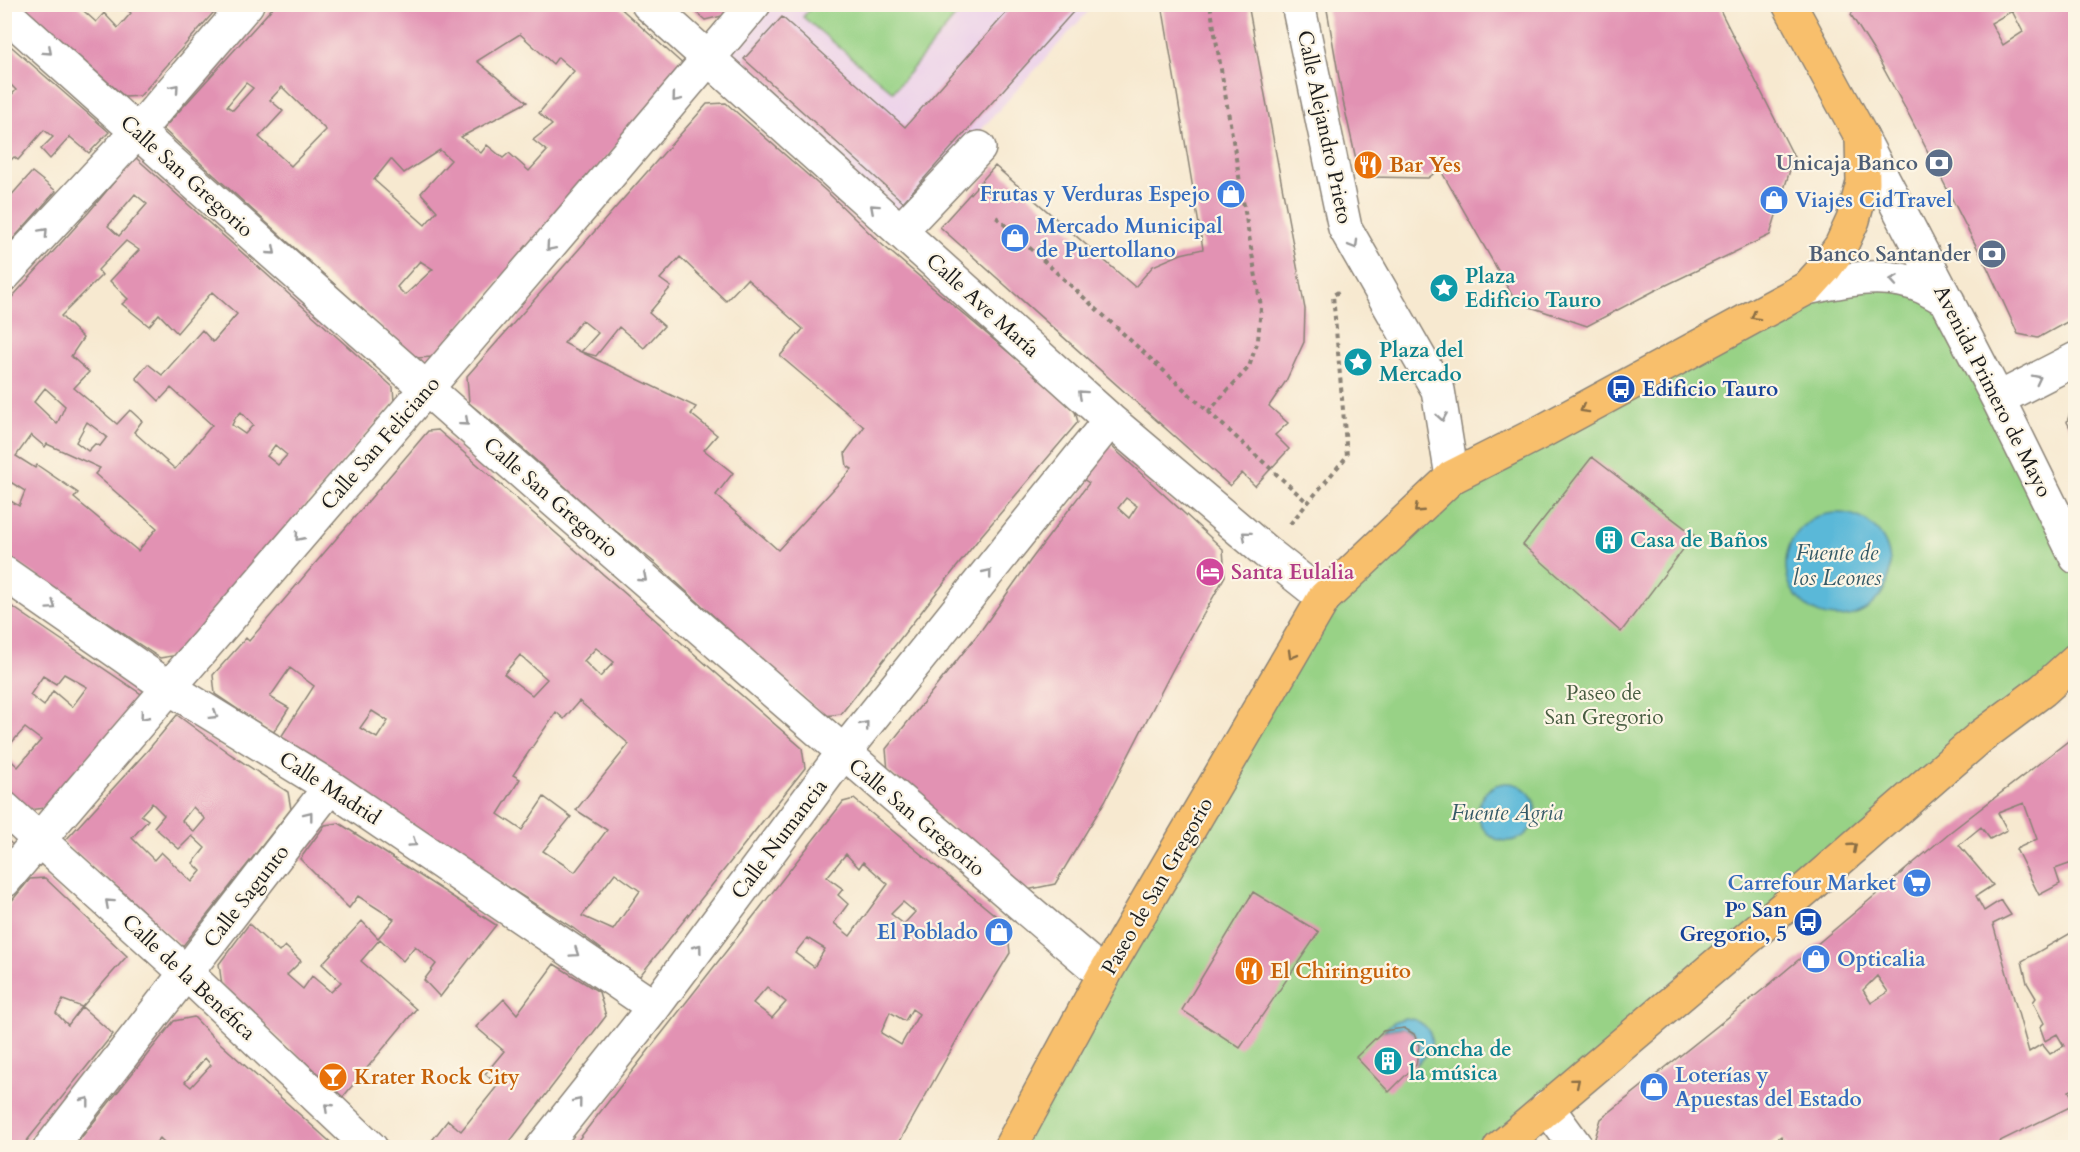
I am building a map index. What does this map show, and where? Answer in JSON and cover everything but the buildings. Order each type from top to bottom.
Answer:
[{"type":"main road","name":"Avenida Primero de Mayo","points":[[1789,4],[1862,138]]},
{"type":"main road","name":"Paseo de San Gregorio","points":[[1010,1148],[1104,975],[1324,598],[1452,477],[1543,431],[1807,288],[1840,246],[1853,220],[1863,183],[1862,138]]},
{"type":"main road","points":[[1500,1148],[1807,888],[1979,738],[2021,707],[2076,660]]},
{"type":"main road","points":[[2021,707],[2055,697],[2076,694]]},
{"type":"street","points":[[4,275],[137,132],[247,4]]},
{"type":"street","name":"Calle Ave María","points":[[648,4],[1110,420],[1324,598]]},
{"type":"street","name":"Calle San Feliciano","points":[[4,881],[168,687],[555,241],[754,4]]},
{"type":"street","name":"Calle Alejandro Prieto","points":[[1298,4],[1345,228],[1438,390],[1452,477]]},
{"type":"street","name":"Calle San Gregorio","points":[[4,12],[137,132],[843,753],[1104,975]]},
{"type":"street","name":"Avenida Primero de Mayo","points":[[1862,138],[1948,301],[2076,557]]},
{"type":"street","points":[[900,231],[979,148]]},
{"type":"street","name":"Paseo de San Gregorio","points":[[1807,288],[1837,281],[1879,277],[1921,286],[1948,301]]},
{"type":"street","points":[[1998,399],[2076,359]]},
{"type":"street","name":"Calle Numancia","points":[[542,1148],[654,1007],[843,753],[1110,420]]},
{"type":"street","name":"Calle Madrid","points":[[4,573],[168,687],[330,787],[654,1007]]},
{"type":"street","name":"Calle Sagunto","points":[[50,1148],[330,787]]},
{"type":"street","name":"Calle de la Benéfica","points":[[4,808],[186,973],[371,1148]]},
{"type":"street","points":[[1546,1107],[1576,1148]]},
{"type":"path","points":[[1208,412],[1249,368],[1258,340],[1261,307],[1210,4]]},
{"type":"path","points":[[996,217],[1308,502]]},
{"type":"path","points":[[1266,552],[1347,456],[1333,295],[1371,274]]},
{"type":"shaded area","points":[[768,5],[1094,5],[899,220],[723,58]]},
{"type":"green space","points":[[813,5],[965,5],[893,92],[803,17]]},
{"type":"green space","name":"Paseo de San Gregorio","points":[[1921,286],[2075,556],[2075,660],[1502,1147],[1010,1148],[1324,598],[1452,477],[1807,288]]},
{"type":"water","name":"Fuente de los Leones","points":[[1838,513],[1858,517],[1875,528],[1886,545],[1890,565],[1886,585],[1875,602],[1858,613],[1838,617],[1818,613],[1801,602],[1790,585],[1786,565],[1790,545],[1801,528],[1818,517]]},
{"type":"water","name":"Fuente Agria","points":[[1507,783],[1518,785],[1531,796],[1536,812],[1534,823],[1523,836],[1507,841],[1496,839],[1483,828],[1478,812],[1480,801],[1491,788]]},
{"type":"water","points":[[1405,1018],[1421,1023],[1430,1035],[1430,1049],[1416,1065],[1417,1043],[1413,1033],[1401,1028],[1383,1031],[1395,1021]]},
{"type":"place","name":"Unicaja Banco","points":[[1939,163]]},
{"type":"place","name":"Bar Yes","points":[[1368,165]]},
{"type":"place","name":"Frutas y Verduras Espejo","points":[[1231,194]]},
{"type":"place","name":"Viajes CidTravel","points":[[1774,200]]},
{"type":"place","name":"Mercado Municipal de Puertollano","points":[[1015,238]]},
{"type":"place","name":"Banco Santander","points":[[1992,254]]},
{"type":"place","name":"Plaza Edificio Tauro","points":[[1444,288]]},
{"type":"place","name":"Plaza del Mercado","points":[[1358,362]]},
{"type":"place","name":"Edificio Tauro","points":[[1621,389]]},
{"type":"place","name":"Casa de Baños","points":[[1609,540]]},
{"type":"place","name":"Santa Eulalia","points":[[1210,572]]},
{"type":"place","name":"Carrefour Market","points":[[1917,883]]},
{"type":"place","name":"Pº San Gregorio, 5","points":[[1808,922]]},
{"type":"place","name":"El Poblado","points":[[999,932]]},
{"type":"place","name":"Opticalia","points":[[1816,959]]},
{"type":"place","name":"El Chiringuito","points":[[1249,971]]},
{"type":"place","name":"Concha de la música","points":[[1388,1061]]},
{"type":"place","name":"Krater Rock City","points":[[333,1077]]},
{"type":"place","name":"Loterías y Apuestas del Estado","points":[[1654,1087]]}]
